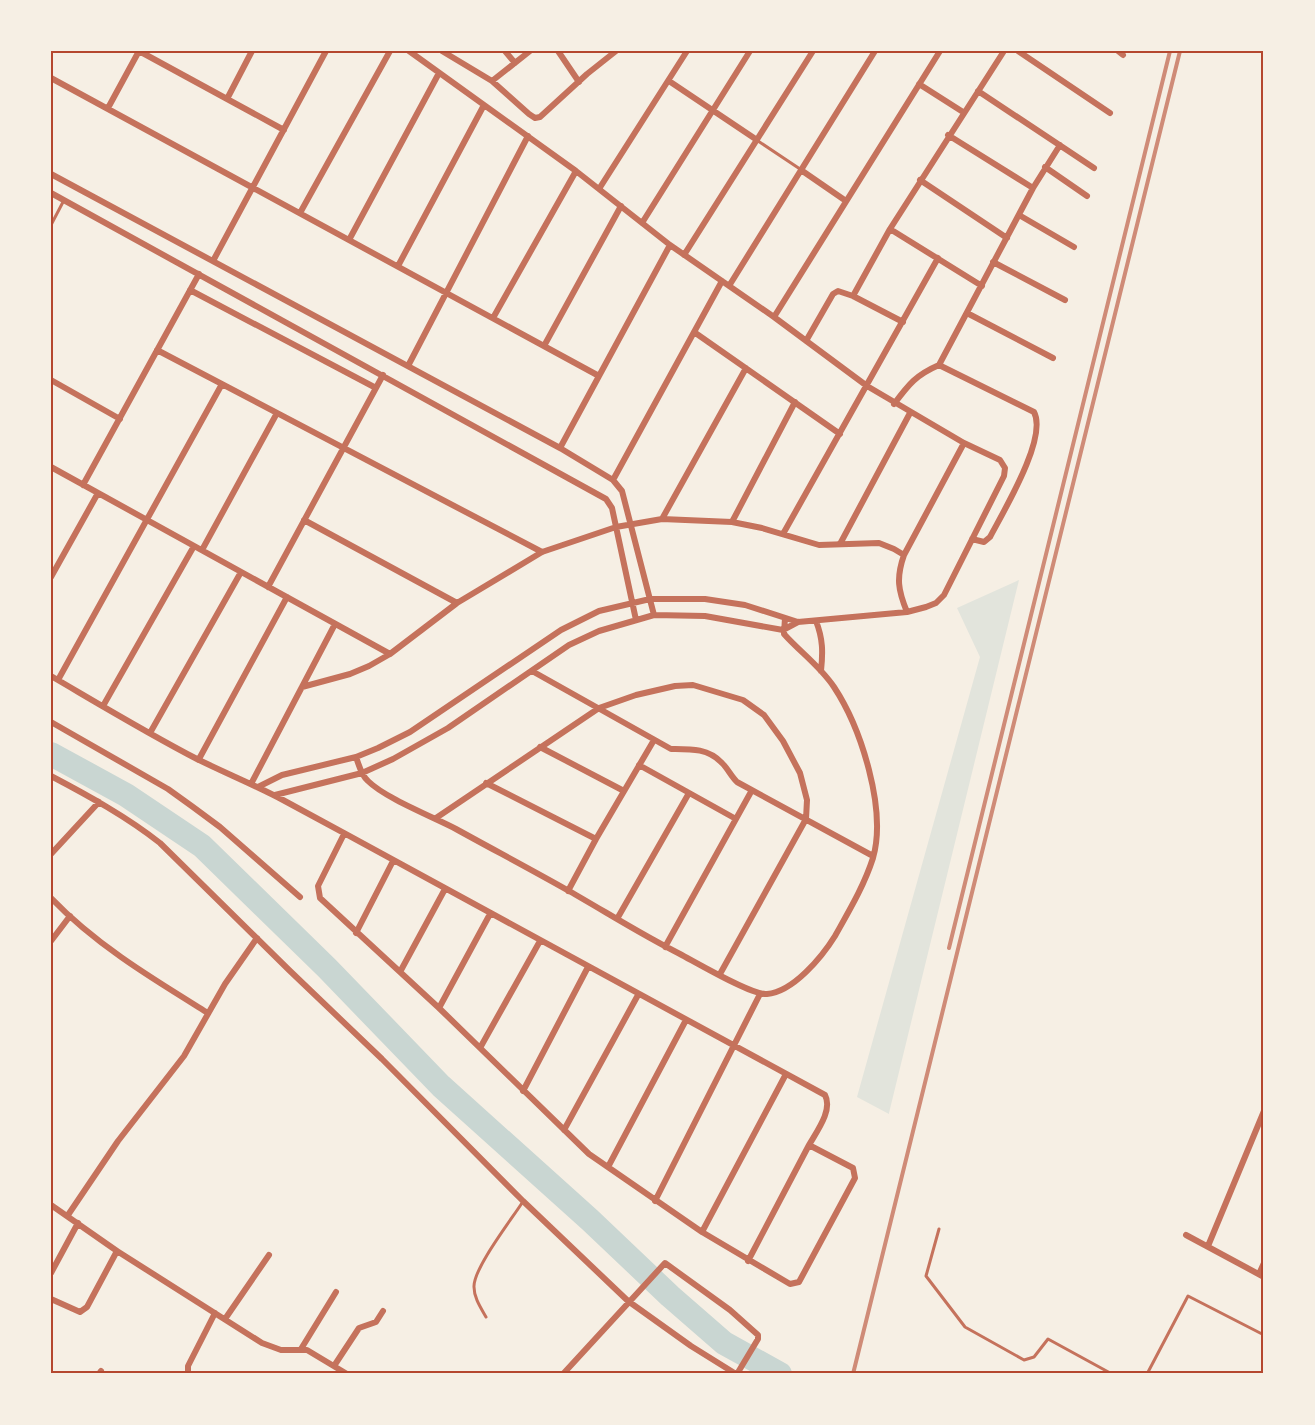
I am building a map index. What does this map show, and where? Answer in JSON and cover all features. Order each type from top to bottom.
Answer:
[{"type":"street","points":[[108,108],[139,51],[284,130]]},
{"type":"street","points":[[227,99],[252,51]]},
{"type":"street","points":[[213,261],[326,51]]},
{"type":"street","points":[[300,213],[390,51]]},
{"type":"street","points":[[258,787],[289,773],[356,756],[410,732],[561,630],[599,611],[650,599],[705,599],[745,605],[798,622],[907,612],[926,608],[936,603],[944,595],[1004,476],[1005,468],[1000,460],[964,443],[894,404],[867,386],[774,317],[670,245],[576,171],[409,51]]},
{"type":"street","points":[[442,51],[492,81],[535,118],[540,117],[616,51]]},
{"type":"street","points":[[505,51],[515,63]]},
{"type":"street","points":[[492,81],[530,51]]},
{"type":"street","points":[[558,51],[579,82]]},
{"type":"street","points":[[599,189],[687,51]]},
{"type":"street","points":[[642,223],[750,51]]},
{"type":"street","points":[[684,255],[813,51]]},
{"type":"street","points":[[729,286],[875,51]]},
{"type":"street","points":[[774,317],[940,51]]},
{"type":"street","points":[[854,296],[890,229],[920,180],[1004,51]]},
{"type":"street","points":[[1018,51],[1110,113]]},
{"type":"street","points":[[349,240],[440,73]]},
{"type":"street","points":[[51,78],[599,376]]},
{"type":"street","points":[[669,81],[757,140]]},
{"type":"street","points":[[919,84],[963,112]]},
{"type":"street","points":[[978,91],[1094,168]]},
{"type":"street","points":[[398,266],[484,105]]},
{"type":"street","points":[[948,135],[1033,188]]},
{"type":"street","points":[[408,366],[528,136]]},
{"type":"street","points":[[894,404],[909,383],[922,373],[939,365],[1033,188],[1060,145]]},
{"type":"street","points":[[1045,167],[1087,195]]},
{"type":"street","points":[[801,170],[846,201]]},
{"type":"street","points":[[493,318],[576,171]]},
{"type":"street","points":[[51,174],[560,448],[613,480],[622,491],[654,615]]},
{"type":"street","points":[[920,180],[1007,238]]},
{"type":"street","points":[[51,193],[606,499],[612,508],[636,620]]},
{"type":"street","points":[[544,346],[621,206]]},
{"type":"street","points":[[1019,215],[1074,247]]},
{"type":"street","points":[[890,229],[982,286]]},
{"type":"street","points":[[560,448],[670,245]]},
{"type":"street","points":[[783,534],[938,258]]},
{"type":"street","points":[[993,262],[1065,300]]},
{"type":"street","points":[[83,485],[199,274]]},
{"type":"street","points":[[613,480],[722,281]]},
{"type":"street","points":[[190,290],[376,388]]},
{"type":"street","points":[[806,341],[833,294],[842,291],[903,322]]},
{"type":"street","points":[[967,313],[1053,358]]},
{"type":"street","points":[[694,332],[840,434]]},
{"type":"street","points":[[158,350],[542,552]]},
{"type":"street","points":[[939,365],[1034,412],[1037,419],[1035,439],[1027,464],[990,537],[984,542],[972,539]]},
{"type":"street","points":[[662,519],[746,368]]},
{"type":"street","points":[[268,586],[383,375]]},
{"type":"street","points":[[51,380],[120,419]]},
{"type":"street","points":[[58,680],[222,384]]},
{"type":"street","points":[[732,522],[795,402]]},
{"type":"street","points":[[840,544],[910,412]]},
{"type":"street","points":[[201,550],[277,413]]},
{"type":"street","points":[[907,612],[900,594],[898,572],[904,555],[964,443]]},
{"type":"street","points":[[51,468],[390,654]]},
{"type":"street","points":[[51,577],[98,493]]},
{"type":"street","points":[[302,687],[350,674],[390,654],[457,603],[542,552],[616,527],[662,519],[732,522],[819,545],[879,543],[904,555]]},
{"type":"street","points":[[304,520],[457,603]]},
{"type":"street","points":[[103,706],[194,546]]},
{"type":"street","points":[[150,734],[241,572]]},
{"type":"street","points":[[199,759],[287,597]]},
{"type":"street","points":[[275,795],[362,773],[402,754],[438,734],[569,645],[599,630],[654,615],[705,616],[783,630],[798,622]]},
{"type":"street","points":[[356,756],[367,781],[389,795],[436,818],[665,947],[760,994],[776,992],[792,984],[818,959],[831,941],[856,898],[873,856],[876,830],[875,804],[865,755],[858,734],[834,687],[783,630],[784,618]]},
{"type":"street","points":[[816,621],[823,638],[821,671]]},
{"type":"street","points":[[251,784],[336,624]]},
{"type":"street","points":[[532,670],[671,749],[691,748],[707,752],[722,762],[737,782],[873,856]]},
{"type":"street","points":[[51,676],[150,734],[275,795],[825,1095],[828,1099],[827,1110],[748,1261]]},
{"type":"street","points":[[436,818],[599,708],[636,695],[675,686],[693,685],[743,700],[764,715],[783,741],[800,773],[807,800],[806,819],[720,974]]},
{"type":"street","points":[[51,722],[168,789],[220,827],[300,897]]},
{"type":"street","points":[[568,891],[654,740]]},
{"type":"street","points":[[540,747],[624,791]]},
{"type":"street","points":[[639,765],[736,819]]},
{"type":"street","points":[[51,776],[99,802],[138,826],[160,843],[382,1059],[523,1201],[628,1301],[691,1346],[736,1374],[758,1339],[757,1333],[730,1310],[665,1263],[628,1301],[579,1359],[563,1374]]},
{"type":"street","points":[[486,783],[596,839]]},
{"type":"street","points":[[665,947],[752,790]]},
{"type":"street","points":[[617,919],[689,793]]},
{"type":"street","points":[[51,854],[99,802]]},
{"type":"street","points":[[344,834],[318,886],[320,898],[439,1008],[589,1154],[702,1232],[790,1284],[799,1282],[854,1182],[855,1175],[852,1168],[810,1145]]},
{"type":"street","points":[[356,933],[393,861]]},
{"type":"street","points":[[400,972],[445,889]]},
{"type":"street","points":[[51,898],[121,958],[208,1013]]},
{"type":"street","points":[[439,1008],[490,914]]},
{"type":"street","points":[[51,941],[70,916]]},
{"type":"street","points":[[68,1215],[118,1141],[184,1056],[208,1013],[257,938]]},
{"type":"street","points":[[480,1048],[540,941]]},
{"type":"street","points":[[523,1091],[588,967]]},
{"type":"street","points":[[655,1201],[760,994]]},
{"type":"street","points":[[564,1130],[638,995]]},
{"type":"street","points":[[608,1167],[686,1020]]},
{"type":"street","points":[[702,1232],[786,1074]]},
{"type":"street","points":[[1208,1246],[1264,1111]]},
{"type":"street","points":[[51,1205],[117,1251],[270,1347],[291,1351],[307,1350],[347,1374]]},
{"type":"street","points":[[51,1273],[78,1223]]},
{"type":"street","points":[[1186,1235],[1262,1276],[1264,1263]]},
{"type":"street","points":[[51,1299],[80,1312],[87,1307],[117,1251]]},
{"type":"street","points":[[225,1319],[269,1255]]},
{"type":"street","points":[[301,1349],[336,1292]]},
{"type":"street","points":[[334,1366],[359,1328],[376,1322],[383,1311]]},
{"type":"street","points":[[188,1374],[188,1366],[215,1313]]},
{"type":"lane","points":[[757,140],[801,170]]},
{"type":"lane","points":[[51,225],[64,200]]},
{"type":"lane","points":[[486,1317],[476,1299],[474,1286],[486,1257],[523,1201]]},
{"type":"lane","points":[[939,1229],[926,1276],[965,1328],[1024,1360],[1034,1357],[1048,1339],[1112,1374]]},
{"type":"lane","points":[[1148,1374],[1188,1296],[1264,1335]]},
{"type":"shaded area","points":[[1019,580],[889,1114],[857,1097],[980,657],[957,608]]},
{"type":"waterway","points":[[51,754],[126,795],[202,846],[327,968],[441,1086],[590,1220],[670,1296],[724,1343],[780,1374]]},
{"type":"railway","points":[[949,948],[1170,51]]},
{"type":"railway","points":[[853,1374],[1180,51]]}]
